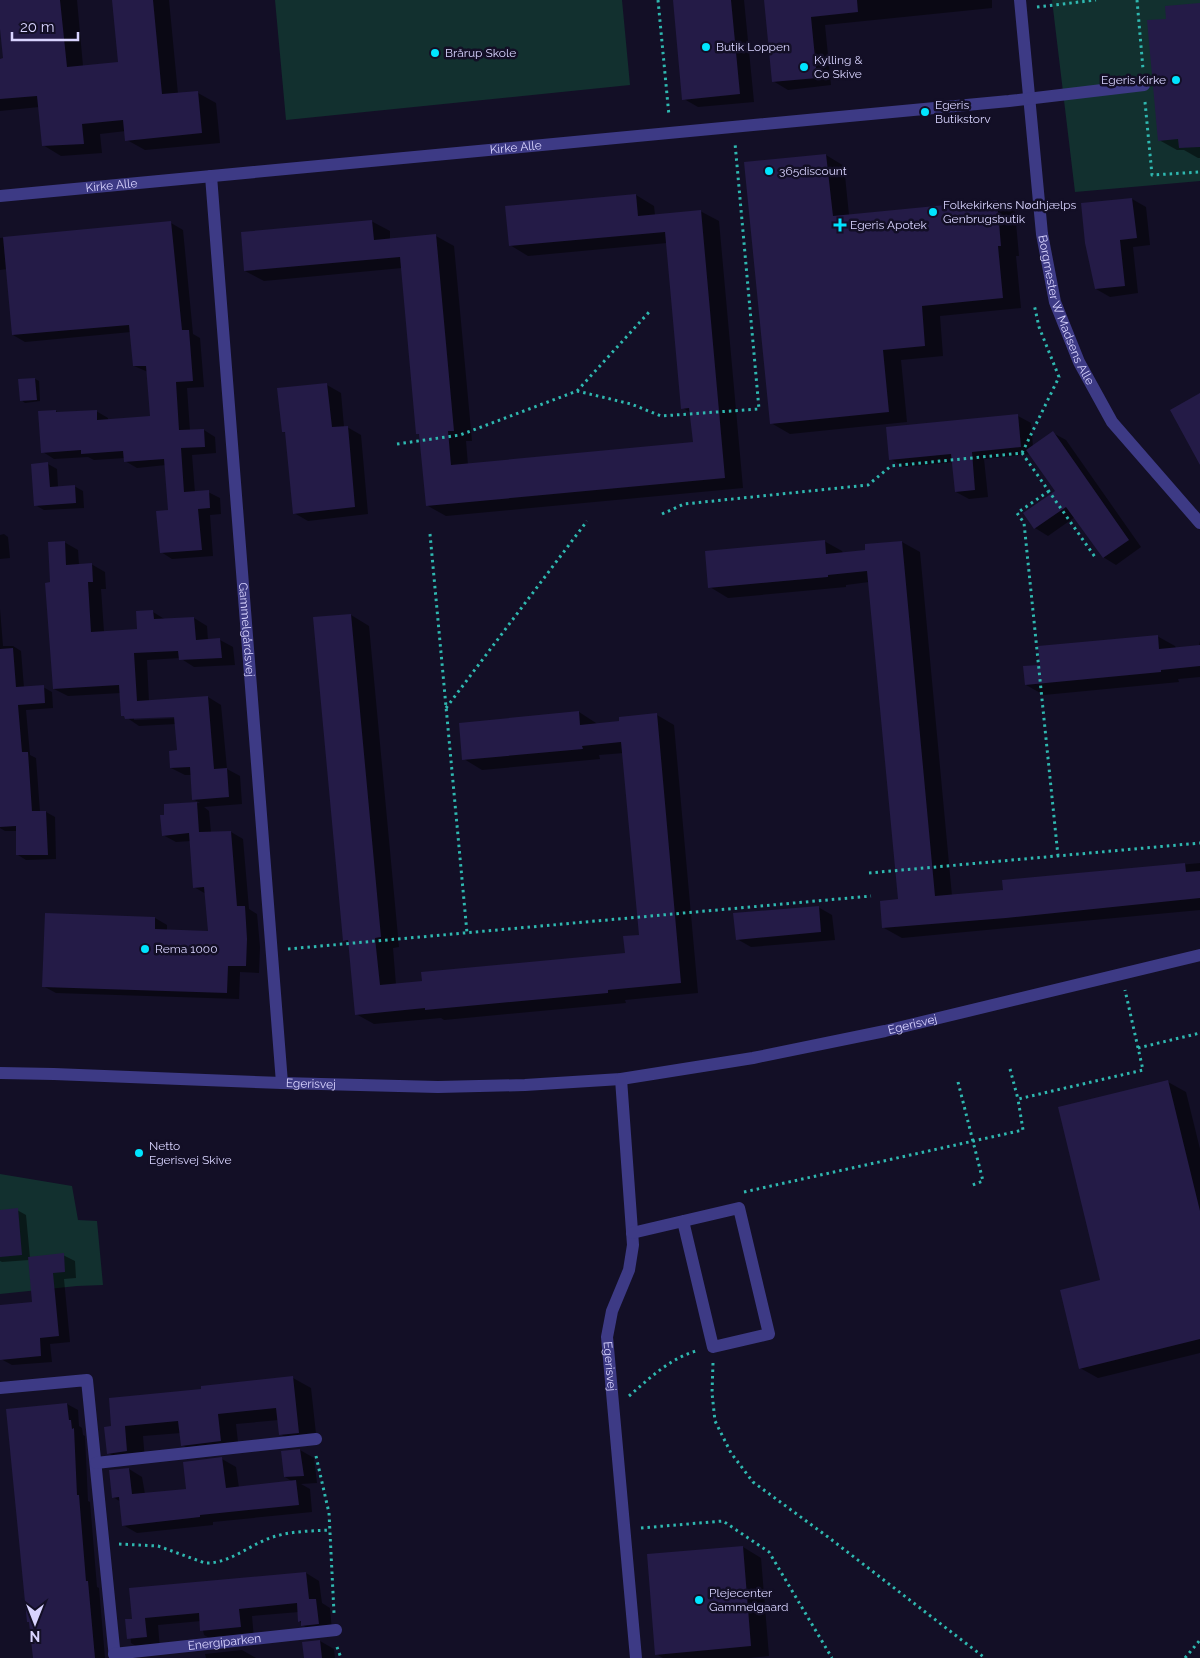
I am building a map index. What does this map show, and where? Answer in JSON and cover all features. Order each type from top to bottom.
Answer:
[{"type":"street","name":"Borgmester W Madsens Alle","points":[[1021,4],[1042,234],[1055,302],[1079,362],[1112,422],[1199,520]]},
{"type":"street","name":"Kirke Alle","points":[[0,196],[1030,99],[1144,85]]},
{"type":"street","name":"Gammelgårdsvej","points":[[211,176],[282,1083]]},
{"type":"street","name":"Egerisvej","points":[[0,1073],[282,1083],[448,1086],[526,1085],[621,1079],[753,1058],[885,1031],[1200,955]]},
{"type":"street","name":"Egerisvej","points":[[621,1079],[633,1245],[629,1270],[612,1311],[607,1337],[636,1658]]},
{"type":"street","points":[[632,1233],[683,1221],[739,1208],[769,1334],[713,1347],[683,1221]]},
{"type":"street","name":"Energiparken","points":[[0,1388],[87,1380],[114,1656],[336,1630]]},
{"type":"street","points":[[96,1463],[316,1439]]},
{"type":"path","points":[[658,0],[671,133]]},
{"type":"path","points":[[1021,4],[1096,0]]},
{"type":"path","points":[[1137,0],[1152,175],[1200,172]]},
{"type":"path","points":[[577,391],[631,404],[660,416],[759,409],[734,127]]},
{"type":"path","points":[[1022,453],[1059,377],[1039,327],[1034,304]]},
{"type":"path","points":[[397,444],[460,436],[577,391],[650,311]]},
{"type":"path","points":[[1022,453],[1094,557]]},
{"type":"path","points":[[662,514],[684,504],[868,485],[891,466],[1022,453]]},
{"type":"path","points":[[1049,491],[1017,513],[1024,523],[1058,856]]},
{"type":"path","points":[[446,708],[587,521]]},
{"type":"path","points":[[430,534],[467,933]]},
{"type":"path","points":[[869,873],[1200,843]]},
{"type":"path","points":[[272,950],[871,896]]},
{"type":"path","points":[[1018,1099],[1144,1070],[1121,975]]},
{"type":"path","points":[[1138,1048],[1200,1033]]},
{"type":"path","points":[[736,1193],[1023,1130],[1018,1099],[1010,1069]]},
{"type":"path","points":[[958,1082],[983,1181],[970,1186]]},
{"type":"path","points":[[613,1406],[676,1359],[713,1347],[712,1393],[715,1421],[731,1453],[753,1482],[986,1658]]},
{"type":"path","points":[[316,1439],[317,1461],[326,1495],[330,1530],[337,1650],[341,1658]]},
{"type":"path","points":[[624,1529],[723,1520],[768,1552],[832,1658]]},
{"type":"path","points":[[104,1544],[158,1546],[182,1553],[205,1563],[211,1563],[272,1537],[330,1530]]},
{"type":"path","points":[[1185,1658],[1200,1640]]},
{"type":"green space","name":"Brårup Skole","points":[[275,0],[622,0],[630,85],[286,120]]},
{"type":"green space","points":[[1052,0],[1200,0],[1200,181],[1075,192]]},
{"type":"green space","points":[[0,1174],[72,1186],[78,1220],[97,1221],[103,1285],[0,1294]]},
{"type":"building","points":[[0,0],[60,0],[67,67],[118,62],[112,0],[153,0],[162,94],[198,91],[202,133],[125,141],[123,120],[82,124],[84,144],[42,146],[37,96],[0,99],[0,59],[3,58]]},
{"type":"building","name":"Butik Loppen","points":[[673,0],[731,0],[740,94],[682,100]]},
{"type":"building","points":[[764,0],[857,0],[858,12],[811,17],[817,78],[772,82]]},
{"type":"building","name":"Egeris Kirke","points":[[1200,3],[1200,147],[1179,148],[1178,139],[1158,141],[1147,20],[1166,19],[1165,6]]},
{"type":"building","points":[[826,154],[833,216],[997,200],[1001,246],[998,246],[1003,298],[922,306],[925,346],[883,350],[889,412],[770,424],[744,162]]},
{"type":"building","points":[[636,194],[638,216],[701,210],[725,478],[426,506],[419,434],[416,434],[400,257],[244,271],[241,232],[372,220],[374,240],[436,234],[454,431],[448,431],[451,465],[693,442],[689,408],[681,409],[665,232],[509,246],[505,206]]},
{"type":"building","points":[[1132,198],[1137,238],[1120,240],[1125,286],[1095,289],[1085,243],[1081,203]]},
{"type":"building","points":[[171,221],[182,330],[189,330],[193,381],[176,382],[179,430],[204,429],[205,447],[181,448],[184,492],[209,490],[210,508],[198,509],[202,550],[160,553],[156,511],[168,510],[164,459],[124,462],[123,451],[81,454],[81,450],[41,453],[38,411],[97,410],[97,420],[150,416],[146,366],[133,366],[129,325],[12,335],[3,237]]},
{"type":"building","points":[[35,378],[37,400],[20,401],[18,379]]},
{"type":"building","points":[[327,383],[332,427],[348,426],[355,507],[293,514],[285,432],[282,432],[277,388]]},
{"type":"building","points":[[1200,393],[1200,465],[1170,410]]},
{"type":"building","points":[[1018,414],[1021,447],[972,452],[975,490],[955,492],[951,454],[889,460],[886,427]]},
{"type":"building","points":[[1053,431],[1129,540],[1103,558],[1066,507],[1034,529],[1023,513],[1055,491],[1026,450]]},
{"type":"building","points":[[48,462],[50,487],[75,485],[76,503],[34,506],[31,464]]},
{"type":"building","points":[[825,540],[826,554],[865,550],[865,544],[902,541],[935,896],[1003,890],[1002,880],[1185,863],[1186,872],[1200,871],[1200,898],[1006,918],[882,928],[880,901],[898,899],[867,571],[828,575],[828,577],[708,588],[705,551]]},
{"type":"building","points":[[65,541],[66,565],[92,563],[93,582],[88,582],[91,632],[137,629],[136,611],[153,610],[154,619],[194,617],[196,640],[220,638],[222,658],[179,660],[178,651],[134,653],[137,701],[208,696],[214,769],[227,768],[229,797],[192,800],[190,767],[170,768],[169,751],[177,750],[174,717],[125,719],[124,716],[121,716],[119,685],[53,689],[45,583],[50,582],[48,542]]},
{"type":"building","points":[[351,614],[381,937],[375,938],[380,985],[422,981],[421,972],[625,953],[623,936],[639,935],[621,742],[582,746],[583,749],[462,760],[459,723],[579,711],[580,725],[619,721],[619,717],[657,713],[681,983],[608,990],[608,993],[355,1015],[348,940],[343,941],[313,617]]},
{"type":"building","points":[[1158,635],[1159,649],[1200,645],[1200,666],[1161,670],[1161,672],[1025,685],[1023,666],[1040,665],[1038,646]]},
{"type":"building","points":[[13,648],[16,687],[44,685],[45,703],[18,705],[22,752],[28,752],[32,811],[46,811],[48,855],[16,855],[16,826],[0,827],[0,649]]},
{"type":"building","name":"Rema 1000","points":[[197,802],[199,832],[231,831],[237,906],[245,906],[246,966],[228,966],[227,993],[42,987],[45,913],[155,917],[155,929],[208,931],[204,887],[193,888],[189,833],[162,836],[160,815],[164,815],[164,804]]},
{"type":"building","points":[[819,906],[821,932],[736,940],[733,913]]},
{"type":"building","points":[[1168,1080],[1200,1211],[1200,1339],[1079,1369],[1060,1290],[1100,1280],[1058,1107]]},
{"type":"building","points":[[18,1208],[22,1255],[0,1257],[0,1210]]},
{"type":"building","points":[[64,1253],[65,1272],[53,1273],[59,1336],[40,1338],[41,1356],[0,1360],[0,1305],[32,1302],[28,1257]]},
{"type":"building","points":[[293,1376],[299,1433],[279,1435],[276,1408],[218,1414],[221,1441],[181,1446],[178,1421],[125,1426],[127,1451],[107,1454],[104,1427],[111,1426],[109,1398],[201,1389],[201,1386]]},
{"type":"building","points":[[67,1403],[69,1420],[71,1420],[72,1429],[74,1428],[77,1495],[79,1495],[95,1658],[33,1658],[29,1622],[27,1622],[6,1409]]},
{"type":"building","points":[[300,1449],[304,1476],[284,1477],[281,1451]]},
{"type":"building","points":[[222,1457],[226,1488],[296,1480],[299,1505],[200,1515],[200,1517],[122,1526],[119,1497],[112,1498],[109,1470],[129,1468],[132,1494],[186,1489],[183,1462]]},
{"type":"building","name":"Plejecenter Gammelgaard","points":[[743,1546],[751,1646],[655,1655],[647,1554]]},
{"type":"building","points":[[306,1572],[309,1599],[316,1599],[319,1624],[301,1626],[301,1621],[298,1622],[297,1603],[239,1609],[241,1627],[200,1631],[199,1613],[145,1618],[147,1637],[127,1639],[125,1619],[132,1619],[129,1588]]},
{"type":"building","points":[[320,1640],[322,1658],[304,1658],[302,1642]]},
{"type":"place","name":"Butik Loppen","points":[[706,47]]},
{"type":"place","name":"Brårup Skole","points":[[435,53]]},
{"type":"place","name":"Kylling & Co Skive","points":[[804,67]]},
{"type":"place","name":"Egeris Kirke","points":[[1176,80]]},
{"type":"place","name":"Egeris Butikstorv","points":[[925,112]]},
{"type":"place","name":"365discount","points":[[769,171]]},
{"type":"place","name":"Folkekirkens Nødhjælps Genbrugsbutik","points":[[933,212]]},
{"type":"place","name":"Egeris Apotek","points":[[840,225]]},
{"type":"place","name":"Rema 1000","points":[[145,949]]},
{"type":"place","name":"Netto Egerisvej Skive","points":[[139,1153]]},
{"type":"place","name":"Plejecenter Gammelgaard","points":[[699,1600]]}]
